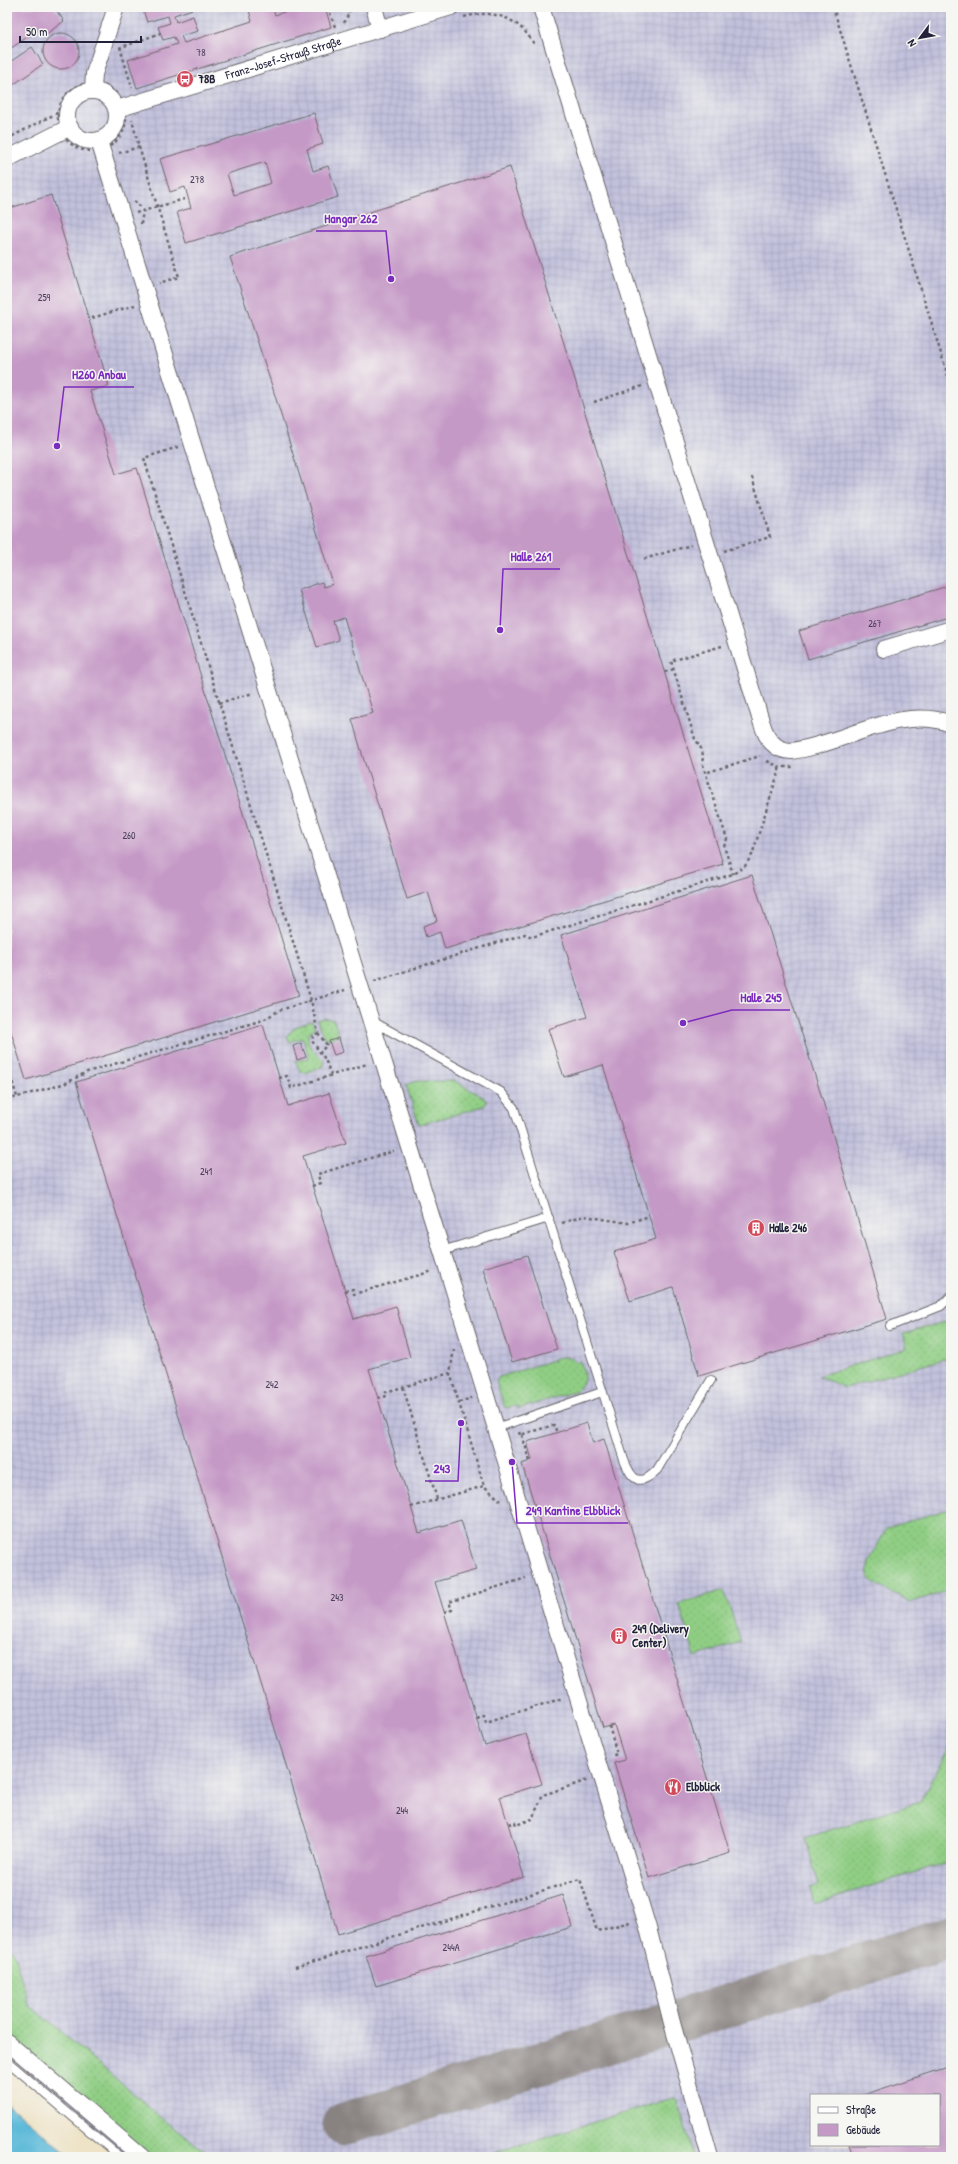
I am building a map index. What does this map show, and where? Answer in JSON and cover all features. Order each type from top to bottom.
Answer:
[{"type":"street","points":[[70,134],[66,117],[67,109],[73,99],[92,86],[94,74],[116,7]]},
{"type":"street","points":[[374,7],[380,29]]},
{"type":"street","name":"Franz-Josef-Strauß Straße","points":[[120,104],[451,7]]},
{"type":"street","points":[[541,7],[760,716],[770,742],[782,750],[791,751],[904,719],[925,718],[951,724]]},
{"type":"street","points":[[92,86],[120,104],[114,130],[97,147]]},
{"type":"street","points":[[7,159],[70,134],[90,141],[97,147],[148,301],[496,1428],[648,1928],[672,2023],[710,2157]]},
{"type":"street","points":[[884,649],[951,629]]},
{"type":"street","points":[[7,2042],[142,2157]]},
{"type":"lane","points":[[370,1020],[501,1092],[514,1108],[602,1392],[629,1474],[635,1479],[641,1480],[650,1477],[658,1470],[711,1380]]},
{"type":"lane","points":[[442,1251],[549,1218]]},
{"type":"lane","points":[[890,1326],[941,1306],[951,1296]]},
{"type":"lane","points":[[496,1428],[602,1392]]},
{"type":"lane","points":[[7,2061],[120,2157]]},
{"type":"path","points":[[328,7],[334,26],[339,31]]},
{"type":"path","points":[[341,28],[349,13],[349,7]]},
{"type":"path","points":[[833,7],[948,376]]},
{"type":"path","points":[[134,92],[119,48],[161,33]]},
{"type":"path","points":[[7,139],[59,112],[64,98],[92,86],[120,104],[126,119],[121,135],[116,142],[97,147],[77,147],[70,134]]},
{"type":"path","points":[[139,147],[179,277],[159,283]]},
{"type":"path","points":[[135,213],[188,198]]},
{"type":"path","points":[[92,318],[148,301]]},
{"type":"path","points":[[594,402],[645,386]]},
{"type":"path","points":[[181,446],[144,458],[311,1000],[318,1033],[327,1045],[320,1052]]},
{"type":"path","points":[[720,547],[721,552],[770,537],[752,477]]},
{"type":"path","points":[[644,559],[693,544]]},
{"type":"path","points":[[724,645],[671,661],[695,739],[700,745],[704,758],[702,762],[727,839],[724,846],[733,874]]},
{"type":"path","points":[[664,672],[674,669]]},
{"type":"path","points":[[219,703],[268,688]]},
{"type":"path","points":[[708,772],[760,756]]},
{"type":"path","points":[[7,1100],[66,1083],[87,1072],[264,1020],[280,1010],[359,985],[525,934],[532,937],[733,874],[745,866],[752,855],[780,768]]},
{"type":"path","points":[[318,1033],[313,1036],[312,1041],[325,1059],[331,1075]]},
{"type":"path","points":[[279,1078],[288,1076],[291,1088],[367,1064]]},
{"type":"path","points":[[7,1065],[17,1097]]},
{"type":"path","points":[[312,1186],[320,1183],[318,1174],[395,1151]]},
{"type":"path","points":[[345,1291],[353,1289],[354,1294],[433,1271]]},
{"type":"path","points":[[455,1342],[450,1373],[484,1486],[505,1505]]},
{"type":"path","points":[[378,1398],[387,1396],[386,1392],[450,1373]]},
{"type":"path","points":[[403,1387],[437,1499]]},
{"type":"path","points":[[522,1434],[530,1461]]},
{"type":"path","points":[[411,1506],[484,1486]]},
{"type":"path","points":[[444,1612],[452,1610],[449,1602],[527,1578]]},
{"type":"path","points":[[476,1718],[484,1715],[486,1722],[563,1698]]},
{"type":"path","points":[[509,1824],[515,1822],[516,1825],[532,1819],[542,1794],[588,1780]]},
{"type":"path","points":[[296,1967],[580,1879],[597,1931],[631,1922]]},
{"type":"shaded area","points":[[7,7],[951,7],[951,2157],[126,2157],[7,2056]]},
{"type":"green space","points":[[324,1018],[334,1020],[339,1036],[326,1039],[317,1020]]},
{"type":"green space","points":[[312,1021],[315,1028],[308,1035],[309,1043],[313,1050],[324,1061],[322,1067],[305,1073],[300,1071],[295,1061],[309,1058],[303,1038],[289,1042],[287,1035],[297,1026]]},
{"type":"green space","points":[[417,1081],[455,1081],[483,1097],[487,1102],[484,1106],[419,1125],[406,1085]]},
{"type":"green space","points":[[951,1320],[951,1357],[845,1388],[818,1376],[907,1348],[903,1334]]},
{"type":"green space","points":[[563,1357],[572,1358],[577,1363],[580,1361],[584,1381],[576,1391],[518,1409],[517,1406],[505,1408],[496,1382],[499,1377]]},
{"type":"green space","points":[[951,1508],[951,1590],[911,1602],[872,1581],[868,1575],[868,1567],[871,1558],[887,1528]]},
{"type":"green space","points":[[724,1590],[741,1642],[695,1657],[679,1604]]},
{"type":"green space","points":[[951,1745],[951,1861],[814,1904],[810,1888],[819,1885],[805,1838],[920,1802]]},
{"type":"green space","points":[[7,1944],[13,1950],[29,2005],[180,2133],[214,2157],[150,2157],[7,2035]]},
{"type":"green space","points":[[676,2097],[694,2157],[480,2157]]},
{"type":"water","points":[[7,2104],[71,2157],[7,2157]]},
{"type":"building","points":[[7,7],[54,7],[64,21],[45,35],[39,29],[7,51]]},
{"type":"building","points":[[142,7],[199,7],[174,15],[176,22],[193,16],[198,31],[181,36],[184,43],[252,21],[248,7],[272,7],[275,15],[299,7],[325,7],[331,27],[137,88],[128,60],[177,44],[174,37],[163,40],[158,27],[170,23],[168,16],[147,22]]},
{"type":"building","points":[[64,33],[74,38],[78,44],[78,58],[74,64],[68,68],[58,69],[48,64],[44,58],[43,48],[48,38],[54,34]]},
{"type":"building","points":[[32,47],[43,64],[7,89],[7,64]]},
{"type":"building","points":[[314,113],[323,144],[307,149],[313,171],[328,166],[338,197],[186,243],[177,212],[191,208],[185,187],[170,192],[160,159]],"holes":[[[265,162],[271,183],[234,195],[227,174]]]},
{"type":"building","points":[[510,167],[723,864],[445,949],[440,932],[426,937],[423,926],[437,921],[428,892],[407,899],[363,757],[352,719],[373,713],[344,617],[333,621],[339,640],[317,647],[299,590],[322,582],[324,587],[333,584],[272,386],[230,257]]},
{"type":"building","points":[[51,195],[109,386],[90,391],[116,474],[137,468],[299,996],[26,1080],[7,1019],[7,209]]},
{"type":"building","points":[[951,585],[951,616],[808,659],[799,631]]},
{"type":"building","points":[[752,875],[822,1098],[887,1319],[699,1376],[673,1287],[630,1301],[614,1252],[656,1239],[603,1065],[564,1077],[548,1029],[587,1017],[561,935]]},
{"type":"building","points":[[263,1025],[288,1106],[329,1093],[346,1143],[303,1156],[354,1319],[396,1306],[410,1357],[369,1369],[419,1533],[461,1520],[476,1570],[435,1582],[485,1746],[526,1734],[542,1784],[500,1797],[524,1877],[338,1934],[76,1082]]},
{"type":"building","points":[[339,1038],[343,1052],[334,1055],[329,1041]]},
{"type":"building","points":[[301,1043],[306,1057],[297,1060],[293,1046]]},
{"type":"building","points":[[527,1255],[557,1349],[512,1362],[483,1268]]},
{"type":"building","name":"249 (Delivery Center)","points":[[587,1423],[593,1443],[604,1439],[730,1853],[649,1878],[614,1763],[625,1760],[614,1725],[603,1728],[522,1464],[532,1460],[527,1442]]},
{"type":"building","points":[[563,1895],[572,1927],[376,1986],[366,1956]]},
{"type":"building","points":[[951,2066],[951,2157],[853,2157],[849,2146],[940,2146],[940,2094],[866,2094]]},
{"type":"taxiway","points":[[344,2124],[951,1937]]},
{"type":"place","name":"78B","points":[[185,79]]},
{"type":"place","name":"Hangar 262","points":[[391,279]]},
{"type":"place","name":"H260 Anbau","points":[[57,446]]},
{"type":"place","name":"Halle 261","points":[[500,630]]},
{"type":"place","name":"Halle 245","points":[[683,1023]]},
{"type":"place","name":"Halle 246","points":[[756,1228]]},
{"type":"place","name":"243","points":[[461,1423]]},
{"type":"place","name":"249 Kantine Elbblick","points":[[512,1462]]},
{"type":"place","name":"249 (Delivery Center)","points":[[619,1636]]},
{"type":"place","name":"Elbblick","points":[[673,1787]]}]
